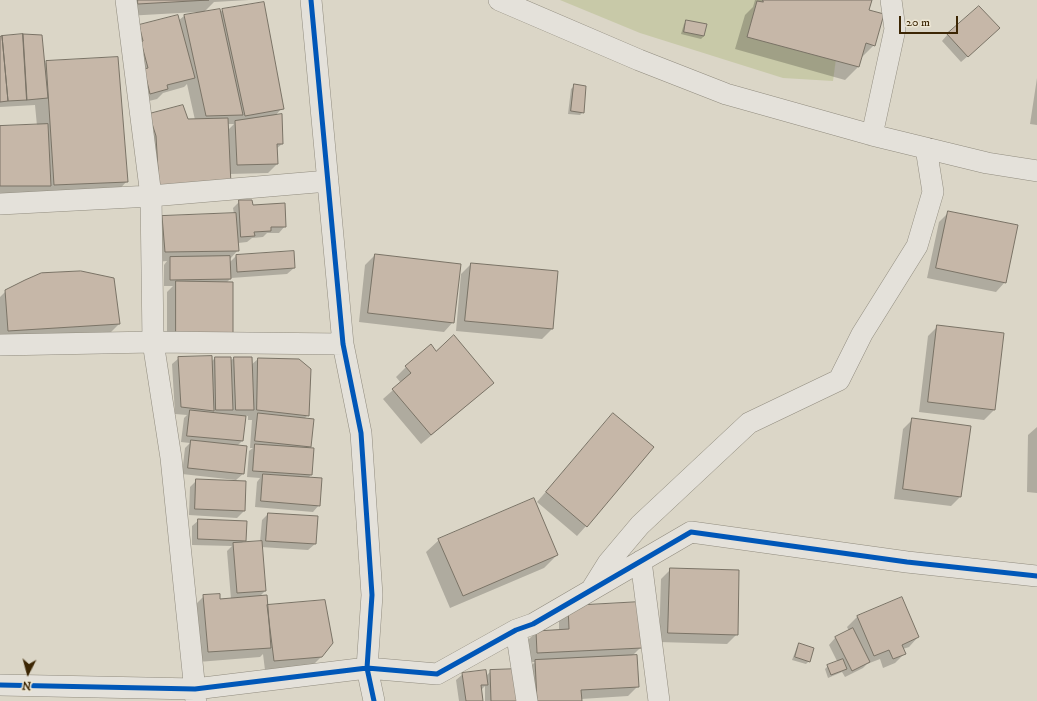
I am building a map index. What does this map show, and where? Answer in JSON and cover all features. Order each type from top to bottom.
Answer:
[{"type":"street","points":[[126,0],[151,196],[153,342],[171,458],[196,695]]},
{"type":"street","points":[[311,0],[343,344],[361,433],[372,595],[367,668],[374,701]]},
{"type":"street","points":[[499,0],[639,60],[726,94],[872,135],[987,163],[1037,171]]},
{"type":"street","points":[[872,135],[895,29],[891,0]]},
{"type":"street","points":[[591,590],[608,563],[640,525],[749,423],[839,380],[862,334],[917,246],[933,192],[926,148]]},
{"type":"street","points":[[0,204],[151,196],[328,181]]},
{"type":"street","points":[[0,345],[153,342],[343,344]]},
{"type":"street","points":[[0,685],[196,695],[367,668],[437,674],[516,630],[532,624],[691,532],[907,562],[1037,576]]},
{"type":"street","points":[[641,561],[659,701]]},
{"type":"street","points":[[516,630],[527,701]]},
{"type":"green space","points":[[560,0],[844,0],[833,81],[783,78],[640,33]]},
{"type":"building","points":[[138,0],[209,0],[138,4]]},
{"type":"building","points":[[763,0],[872,0],[869,10],[884,14],[875,46],[866,43],[859,67],[747,37],[757,1],[763,2]]},
{"type":"building","points":[[264,2],[284,109],[245,116],[222,9]]},
{"type":"building","points":[[979,6],[1000,28],[968,57],[947,34]]},
{"type":"building","points":[[220,9],[243,115],[206,116],[184,15]]},
{"type":"building","points":[[178,15],[195,78],[167,85],[168,89],[150,94],[144,69],[148,68],[141,42],[143,41],[139,25]]},
{"type":"building","points":[[686,20],[707,24],[704,36],[684,32]]},
{"type":"building","points":[[23,34],[42,35],[48,98],[27,100]]},
{"type":"building","points":[[23,34],[27,100],[8,101],[2,36]]},
{"type":"building","points":[[2,36],[8,101],[0,102],[0,37]]},
{"type":"building","points":[[118,57],[128,182],[54,185],[46,61]]},
{"type":"building","points":[[574,84],[586,86],[584,113],[571,111]]},
{"type":"building","points":[[183,105],[188,119],[228,118],[231,185],[159,187],[156,136],[149,114]]},
{"type":"building","points":[[282,114],[283,144],[277,144],[278,164],[237,165],[235,121]]},
{"type":"building","points":[[48,124],[51,186],[0,186],[0,126]]},
{"type":"building","points":[[239,200],[252,200],[253,205],[285,203],[286,227],[271,227],[271,231],[254,232],[255,236],[241,237]]},
{"type":"building","points":[[948,211],[1018,225],[1006,283],[936,268]]},
{"type":"building","points":[[236,213],[239,251],[165,252],[162,216]]},
{"type":"building","points":[[294,251],[295,268],[237,272],[236,255]]},
{"type":"building","points":[[375,254],[461,264],[454,323],[368,313]]},
{"type":"building","points":[[230,256],[231,279],[170,280],[170,257]]},
{"type":"building","points":[[471,263],[558,271],[553,329],[465,321]]},
{"type":"building","points":[[81,271],[114,278],[120,324],[8,331],[5,290],[41,273]]},
{"type":"building","points":[[176,281],[233,282],[233,336],[176,335]]},
{"type":"building","points":[[937,325],[1004,333],[995,410],[928,402]]},
{"type":"building","points":[[454,335],[494,383],[431,435],[392,389],[411,373],[405,366],[431,344],[436,351]]},
{"type":"building","points":[[212,356],[214,411],[181,407],[178,357]]},
{"type":"building","points":[[215,357],[231,357],[233,410],[216,410]]},
{"type":"building","points":[[234,357],[252,357],[254,410],[236,410]]},
{"type":"building","points":[[258,358],[299,359],[311,369],[309,416],[257,410]]},
{"type":"building","points":[[190,410],[246,416],[243,441],[187,436]]},
{"type":"building","points":[[258,413],[314,419],[311,447],[255,441]]},
{"type":"building","points":[[613,413],[654,447],[587,527],[546,492]]},
{"type":"building","points":[[912,418],[971,426],[961,497],[903,489]]},
{"type":"building","points":[[191,440],[247,446],[244,474],[188,468]]},
{"type":"building","points":[[255,444],[314,448],[312,475],[253,471]]},
{"type":"building","points":[[263,474],[322,478],[320,506],[261,501]]},
{"type":"building","points":[[196,479],[246,481],[245,511],[195,509]]},
{"type":"building","points":[[534,498],[558,555],[463,596],[438,539]]},
{"type":"building","points":[[268,513],[318,516],[316,544],[266,541]]},
{"type":"building","points":[[198,519],[247,521],[246,541],[198,539]]},
{"type":"building","points":[[262,541],[266,591],[237,593],[233,543]]},
{"type":"building","points":[[670,568],[739,570],[738,635],[668,633]]},
{"type":"building","points":[[220,594],[220,599],[267,595],[271,648],[208,652],[203,595]]},
{"type":"building","points":[[902,597],[919,637],[902,645],[906,654],[893,659],[889,650],[874,656],[857,616]]},
{"type":"building","points":[[325,600],[333,643],[322,657],[274,661],[267,605]]},
{"type":"building","points":[[640,602],[642,648],[537,653],[536,631],[569,629],[568,606]]},
{"type":"building","points":[[853,628],[870,662],[852,671],[835,637]]},
{"type":"building","points":[[799,643],[814,648],[810,662],[795,657]]},
{"type":"building","points":[[637,655],[639,687],[581,690],[582,701],[537,701],[535,660]]},
{"type":"building","points":[[843,659],[847,669],[831,675],[827,665]]},
{"type":"building","points":[[519,669],[520,701],[491,701],[490,670]]},
{"type":"building","points":[[486,670],[488,685],[481,685],[483,701],[466,701],[462,673]]},
{"type":"cycle path","points":[[311,0],[343,344],[361,433],[372,595],[367,668],[374,701]]},
{"type":"cycle path","points":[[0,685],[195,689],[367,668],[437,674],[516,630],[533,624],[691,532],[907,562],[1037,576]]}]
